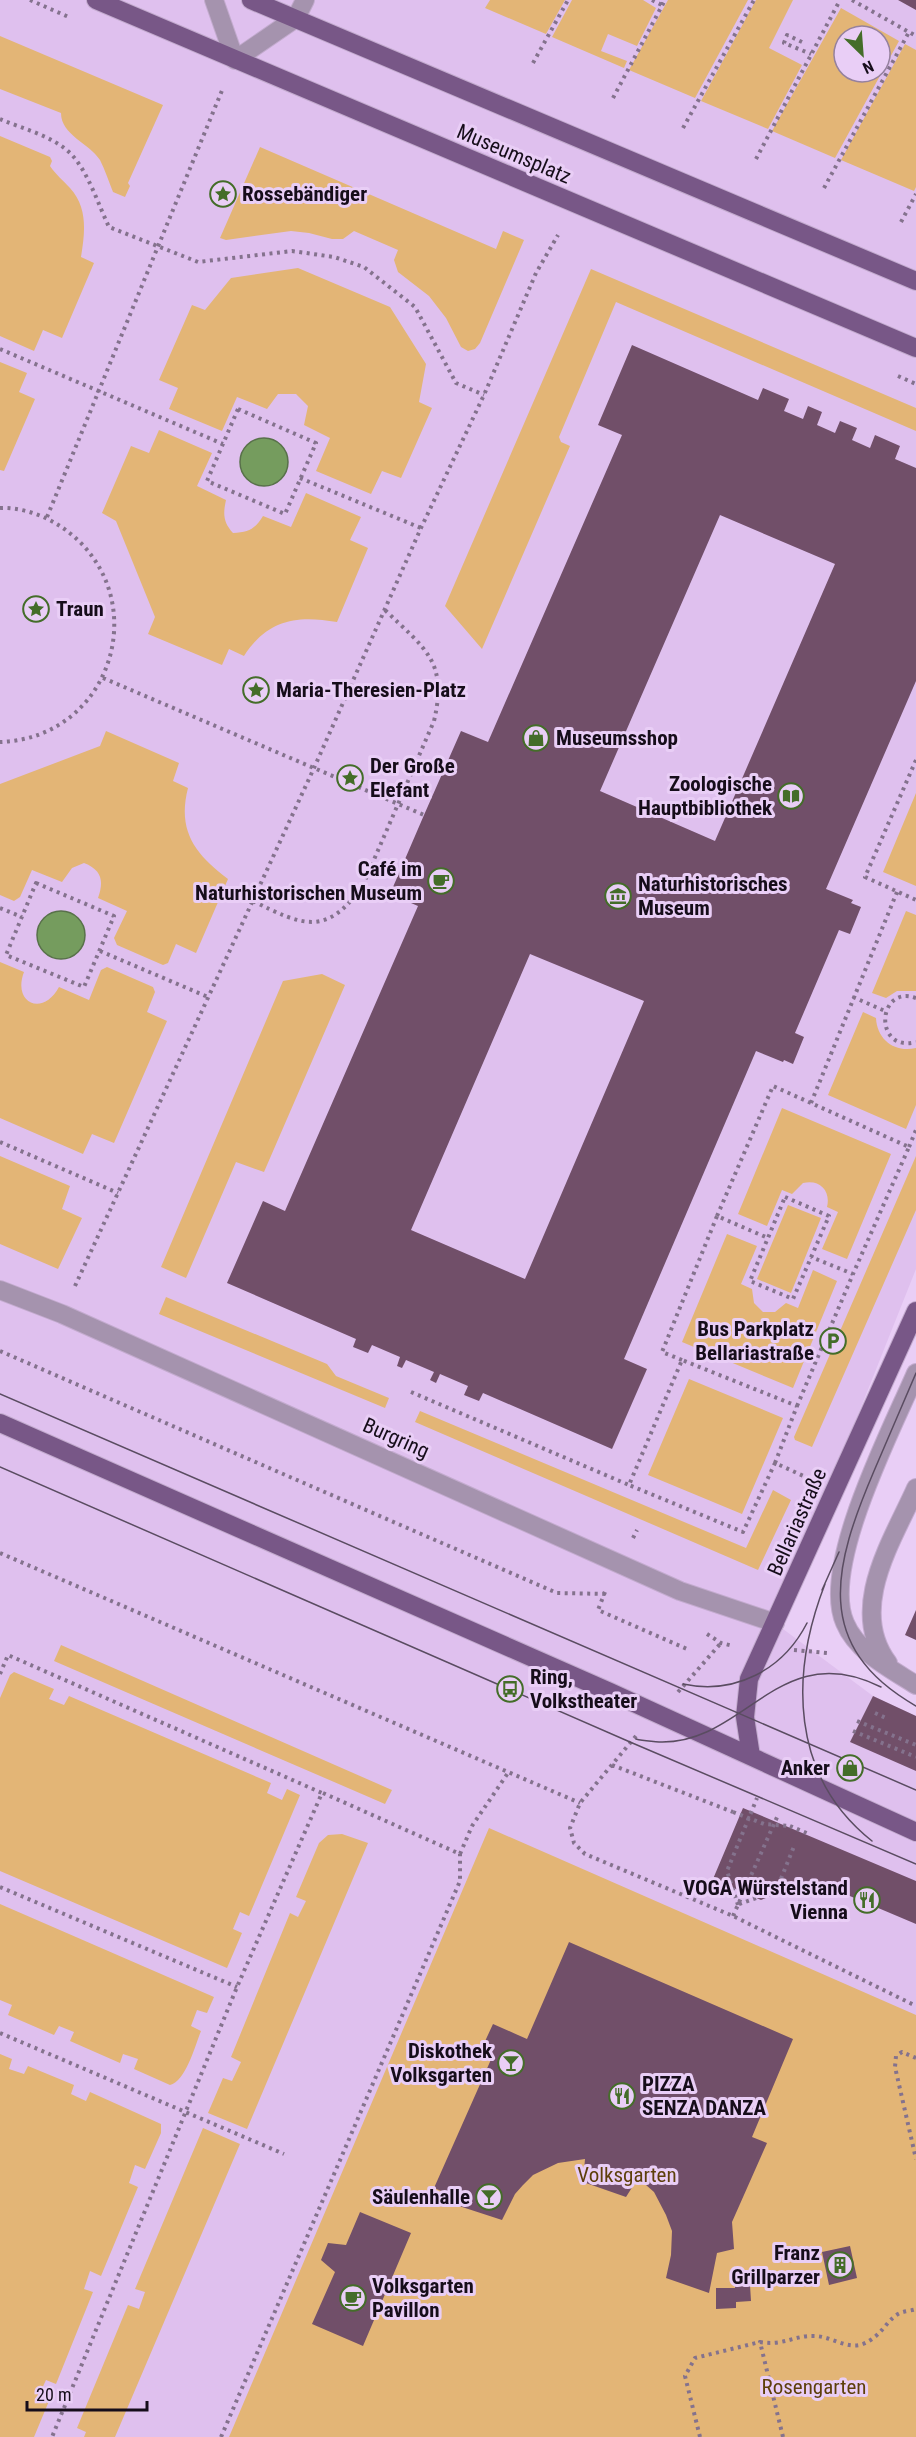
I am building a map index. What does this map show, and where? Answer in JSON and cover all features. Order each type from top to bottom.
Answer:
[{"type":"main road","name":"Museumsplatz","points":[[96,0],[916,348]]},
{"type":"main road","name":"Museumsplatz","points":[[251,0],[916,281]]},
{"type":"main road","name":"Bellariastraße","points":[[751,1756],[746,1717],[749,1678],[916,1311]]},
{"type":"main road","points":[[0,1423],[751,1756],[916,1832]]},
{"type":"street","points":[[214,0],[235,60],[296,18],[304,0]]},
{"type":"street","name":"Burgring","points":[[0,1290],[62,1314],[680,1591],[775,1623]]},
{"type":"street","points":[[916,1373],[864,1494],[847,1540],[841,1572],[841,1609],[845,1623],[855,1640],[916,1685]]},
{"type":"street","points":[[892,1669],[883,1657],[871,1628],[871,1605],[876,1580],[916,1488]]},
{"type":"path","points":[[533,63],[568,0]]},
{"type":"path","points":[[652,0],[662,5]]},
{"type":"path","points":[[613,98],[665,0]]},
{"type":"path","points":[[683,128],[754,0]]},
{"type":"path","points":[[756,159],[840,0]]},
{"type":"path","points":[[852,0],[916,36]]},
{"type":"path","points":[[824,188],[909,32]]},
{"type":"path","points":[[802,42],[787,35],[784,44],[811,54]]},
{"type":"path","points":[[47,517],[235,60]]},
{"type":"path","points":[[0,119],[55,142],[72,155],[109,226],[198,262],[292,250],[334,257],[364,267],[415,307],[456,382],[484,395]]},
{"type":"path","points":[[901,222],[916,194]]},
{"type":"path","points":[[62,1314],[484,395],[536,273],[558,235]]},
{"type":"path","points":[[0,349],[223,444]]},
{"type":"path","points":[[238,409],[316,443],[285,514],[207,481],[223,444],[238,409]]},
{"type":"path","points":[[300,478],[421,528]]},
{"type":"path","points":[[0,508],[10,507],[47,517],[78,538],[101,568],[114,604],[114,642],[103,678],[82,707],[54,729],[20,741],[0,742]]},
{"type":"path","points":[[253,901],[298,922],[326,920],[349,906],[363,885],[434,721],[440,695],[436,668],[420,644],[385,610]]},
{"type":"path","points":[[103,678],[424,815]]},
{"type":"path","points":[[916,760],[866,877],[916,900]]},
{"type":"path","points":[[36,884],[114,916],[84,987],[6,955],[22,918],[36,884]]},
{"type":"path","points":[[811,1103],[897,891]]},
{"type":"path","points":[[0,908],[22,918]]},
{"type":"path","points":[[100,951],[208,997]]},
{"type":"path","points":[[916,998],[903,996],[896,999],[885,1011],[884,1019],[890,1035],[903,1043],[916,1042]]},
{"type":"path","points":[[853,998],[885,1011]]},
{"type":"path","points":[[797,1406],[662,1352],[717,1216],[774,1086],[909,1147]]},
{"type":"path","points":[[411,1392],[743,1532],[775,1463],[797,1406],[916,1130]]},
{"type":"path","points":[[0,1142],[118,1193]]},
{"type":"path","points":[[785,1197],[829,1216],[793,1299],[750,1281],[768,1238],[785,1197]]},
{"type":"path","points":[[717,1216],[768,1238]]},
{"type":"path","points":[[811,1257],[853,1274]]},
{"type":"path","points":[[0,1351],[557,1593],[605,1594],[598,1610],[687,1648]]},
{"type":"path","points":[[629,1485],[682,1360]]},
{"type":"path","points":[[775,1463],[808,1478]]},
{"type":"path","points":[[0,1553],[580,1803],[570,1828],[574,1843],[585,1854],[733,1916],[916,2006]]},
{"type":"path","points":[[0,1674],[8,1655],[460,1854]]},
{"type":"path","points":[[875,1713],[888,1719]]},
{"type":"path","points":[[857,1720],[916,1745]]},
{"type":"path","points":[[853,1731],[916,1757]]},
{"type":"path","points":[[612,1765],[764,1824],[790,1826],[809,1834]]},
{"type":"path","points":[[220,2437],[460,1881],[460,1854],[472,1826],[508,1773]]},
{"type":"path","points":[[52,2437],[237,1988],[322,1793]]},
{"type":"path","points":[[738,1905],[727,1871],[758,1798]]},
{"type":"path","points":[[733,1916],[777,1815]]},
{"type":"path","points":[[738,1905],[776,1891],[795,1844]]},
{"type":"path","points":[[0,1887],[237,1988]]},
{"type":"path","points":[[0,2033],[284,2154]]},
{"type":"path","points":[[916,2058],[903,2052],[896,2056],[895,2067],[916,2158]]},
{"type":"path","points":[[700,2437],[685,2376],[695,2358],[760,2342],[776,2344],[811,2335],[825,2337],[847,2345],[860,2345],[882,2332],[898,2314],[916,2309]]},
{"type":"path","points":[[760,2342],[783,2437]]},
{"type":"shaded area","points":[[0,0],[916,0],[916,1269],[775,1623],[873,1696],[916,1716],[916,2437],[0,2437]]},
{"type":"shaded area","points":[[259,438],[269,438],[281,445],[288,457],[288,467],[281,479],[269,486],[259,486],[244,475],[240,467],[240,457],[251,442]]},
{"type":"shaded area","points":[[56,911],[66,911],[78,918],[85,930],[85,940],[78,952],[66,959],[56,959],[41,948],[37,940],[37,930],[48,915]]},
{"type":"green space","points":[[490,0],[565,0],[546,34],[485,8]]},
{"type":"green space","points":[[572,0],[643,0],[656,8],[637,46],[608,34],[601,51],[627,61],[624,68],[552,37]]},
{"type":"green space","points":[[668,0],[748,0],[695,98],[629,70]]},
{"type":"green space","points":[[756,0],[793,0],[769,48],[802,65],[768,129],[701,101]]},
{"type":"green space","points":[[841,8],[869,24],[832,24]]},
{"type":"green space","points":[[832,24],[832,84],[875,84],[835,158],[772,131]]},
{"type":"green space","points":[[0,36],[163,105],[128,183],[130,186],[125,197],[113,192],[100,160],[70,133],[62,121],[61,113],[0,89]]},
{"type":"green space","points":[[892,37],[899,41],[892,54]]},
{"type":"green space","points":[[905,44],[916,50],[916,187],[914,191],[841,160],[883,84],[892,84],[892,68]]},
{"type":"green space","points":[[0,136],[50,157],[52,161],[50,166],[70,188],[80,204],[84,221],[81,257],[94,263],[62,338],[43,330],[34,351],[0,336]]},
{"type":"green space","points":[[260,147],[496,249],[503,231],[524,240],[480,343],[475,349],[468,351],[461,347],[446,318],[429,296],[398,272],[394,260],[398,250],[354,231],[343,239],[291,231],[226,240],[220,238]]},
{"type":"green space","points":[[298,268],[390,307],[426,364],[419,402],[432,408],[401,478],[382,471],[371,494],[316,471],[330,438],[304,425],[308,406],[296,394],[278,394],[267,409],[237,397],[222,431],[169,409],[178,388],[159,380],[192,305],[205,310],[231,278]]},
{"type":"green space","points":[[591,269],[916,408],[916,431],[616,302],[559,437],[561,442],[570,446],[482,649],[445,606]]},
{"type":"green space","points":[[0,362],[27,373],[19,392],[35,399],[4,471],[0,470]]},
{"type":"green space","points":[[159,430],[212,453],[197,486],[226,500],[225,518],[233,533],[251,529],[263,516],[291,527],[306,493],[361,517],[350,540],[368,548],[337,622],[296,620],[273,627],[253,644],[244,656],[229,649],[222,665],[148,634],[155,617],[116,521],[102,513],[131,446],[149,453]]},
{"type":"green space","points":[[106,731],[179,763],[173,781],[188,788],[185,803],[187,829],[198,851],[228,879],[196,953],[176,944],[168,963],[163,965],[117,945],[114,938],[127,911],[98,898],[101,886],[100,877],[95,869],[84,863],[72,868],[62,882],[32,870],[20,897],[14,901],[0,895],[0,784],[100,746]]},
{"type":"green space","points":[[916,793],[916,886],[883,872]]},
{"type":"green space","points":[[906,911],[916,915],[916,991],[897,991],[886,998],[872,993]]},
{"type":"green space","points":[[0,962],[24,972],[21,983],[22,992],[31,1002],[38,1004],[45,1002],[59,987],[89,1000],[101,970],[107,967],[153,987],[155,992],[147,1012],[167,1021],[114,1143],[92,1134],[83,1154],[0,1118]]},
{"type":"green space","points":[[322,974],[345,985],[264,1172],[236,1162],[186,1278],[161,1267],[283,981]]},
{"type":"green space","points":[[863,1012],[876,1018],[880,1033],[888,1043],[901,1049],[916,1048],[916,1105],[906,1129],[828,1095]]},
{"type":"green space","points":[[782,1108],[891,1154],[847,1259],[822,1249],[838,1212],[827,1207],[826,1191],[819,1185],[803,1183],[792,1194],[782,1190],[767,1226],[738,1214]]},
{"type":"green space","points":[[0,1156],[70,1186],[62,1209],[82,1218],[58,1269],[0,1244]]},
{"type":"green space","points":[[916,1156],[916,1210],[812,1447],[795,1440],[794,1437]]},
{"type":"green space","points":[[788,1205],[821,1218],[791,1293],[757,1279]]},
{"type":"green space","points":[[727,1234],[757,1246],[741,1284],[752,1289],[754,1303],[763,1312],[775,1312],[786,1303],[798,1308],[813,1270],[837,1281],[793,1388],[682,1342]]},
{"type":"green space","points":[[166,1297],[327,1364],[336,1376],[389,1398],[385,1408],[159,1314]]},
{"type":"green space","points":[[689,1379],[783,1418],[742,1514],[648,1475]]},
{"type":"green space","points":[[420,1411],[746,1548],[773,1490],[791,1500],[758,1570],[415,1422]]},
{"type":"green space","points":[[61,1645],[392,1790],[385,1804],[54,1661]]},
{"type":"green space","points":[[14,1672],[54,1689],[49,1699],[64,1705],[69,1696],[271,1783],[267,1793],[282,1800],[287,1789],[300,1795],[249,1916],[240,1912],[233,1929],[242,1933],[227,1968],[0,1871],[0,1698],[10,1675]]},
{"type":"green space","name":"Volksgarten","points":[[489,1828],[916,2015],[916,2437],[229,2437]]},
{"type":"green space","points":[[342,1834],[368,1843],[247,2129],[208,2113],[223,2078],[232,2081],[241,2062],[231,2057],[290,1913],[298,1917],[306,1901],[296,1897],[319,1843],[328,1835]]},
{"type":"green space","points":[[0,1904],[214,1997],[207,2013],[197,2010],[191,2026],[201,2031],[181,2077],[170,2085],[134,2069],[138,2059],[123,2054],[120,2063],[70,2041],[74,2032],[59,2026],[54,2035],[8,2015],[12,2005],[0,2000]]},
{"type":"green space","points":[[0,2054],[12,2059],[9,2069],[24,2074],[28,2066],[74,2085],[71,2094],[86,2101],[90,2092],[161,2124],[161,2133],[145,2169],[135,2165],[129,2183],[138,2187],[101,2276],[90,2271],[84,2289],[93,2292],[56,2384],[46,2380],[39,2395],[49,2401],[34,2437],[0,2437]]},
{"type":"green space","points":[[203,2128],[240,2144],[115,2437],[84,2437],[86,2432],[77,2428],[128,2305],[139,2309],[145,2292],[135,2289]]},
{"type":"building","points":[[898,0],[916,0],[916,10]]},
{"type":"building","name":"Naturhistorisches Museum","points":[[632,345],[758,400],[763,388],[789,399],[784,411],[803,419],[808,406],[822,412],[817,425],[835,433],[840,421],[857,428],[852,440],[870,448],[875,435],[900,446],[895,459],[916,468],[916,681],[826,889],[853,900],[851,903],[861,907],[850,934],[839,930],[795,1033],[804,1037],[793,1064],[756,1051],[624,1359],[647,1369],[612,1449],[483,1393],[479,1401],[464,1395],[468,1386],[440,1374],[436,1383],[430,1380],[434,1372],[406,1360],[402,1368],[397,1366],[400,1357],[372,1345],[368,1353],[353,1347],[356,1339],[227,1283],[263,1201],[285,1211],[418,906],[390,894],[424,815],[461,731],[488,742],[622,435],[598,425]],"holes":[[[720,515],[835,564],[715,841],[600,791]],[[530,954],[644,1001],[525,1279],[411,1230]]]},
{"type":"building","points":[[916,1610],[916,1640],[905,1635]]},
{"type":"building","points":[[873,1696],[916,1716],[916,1771],[850,1742]]},
{"type":"building","points":[[743,1808],[916,1881],[916,1924],[812,1880],[761,1900],[713,1879]]},
{"type":"building","name":"PIZZA SENZA DANZA","points":[[569,1942],[793,2039],[752,2137],[767,2143],[732,2222],[734,2249],[717,2253],[709,2293],[666,2278],[671,2255],[672,2231],[654,2192],[638,2178],[626,2197],[583,2182],[585,2159],[558,2163],[533,2175],[523,2185],[515,2194],[502,2220],[459,2206],[461,2199],[434,2188],[493,2055],[481,2050],[493,2024],[527,2039]]},
{"type":"building","name":"Volksgarten Pavillon","points":[[360,2212],[411,2233],[363,2346],[312,2324],[335,2272],[321,2260],[328,2243],[346,2245]]},
{"type":"building","name":"Franz Grillparzer","points":[[850,2246],[857,2278],[829,2285],[822,2252]]},
{"type":"building","points":[[735,2285],[750,2285],[751,2301],[736,2302],[736,2308],[716,2309],[716,2288],[735,2288]]},
{"type":"tram line","points":[[916,1373],[874,1471],[849,1539],[842,1571],[841,1601],[846,1630],[860,1657],[882,1683],[916,1706]]},
{"type":"tram line","points":[[0,1394],[916,1790]]},
{"type":"tram line","points":[[0,1467],[916,1864]]},
{"type":"tram line","points":[[822,1590],[839,1552]]},
{"type":"tram line","points":[[825,1584],[806,1653],[803,1688],[805,1722],[812,1755],[825,1786],[845,1815],[872,1841]]},
{"type":"tram line","points":[[683,1684],[721,1686],[756,1675],[785,1654],[807,1623]]},
{"type":"tram line","points":[[636,1739],[659,1742],[689,1738],[716,1728],[764,1696],[789,1683],[815,1675],[846,1675],[881,1687]]},
{"type":"place","name":"Rossebändiger","points":[[223,194]]},
{"type":"place","name":"Traun","points":[[36,609]]},
{"type":"place","name":"Maria-Theresien-Platz","points":[[256,690]]},
{"type":"place","name":"Museumsshop","points":[[536,738]]},
{"type":"place","name":"Der Große Elefant","points":[[350,778]]},
{"type":"place","name":"Zoologische Hauptbibliothek","points":[[791,796]]},
{"type":"place","name":"Café im Naturhistorischen Museum","points":[[441,881]]},
{"type":"place","name":"Naturhistorisches Museum","points":[[618,896]]},
{"type":"place","name":"Bus Parkplatz Bellariastraße","points":[[833,1341]]},
{"type":"place","name":"Ring, Volkstheater","points":[[510,1689]]},
{"type":"place","name":"Anker","points":[[850,1768]]},
{"type":"place","name":"VOGA Würstelstand Vienna","points":[[867,1900]]},
{"type":"place","name":"Diskothek Volksgarten","points":[[511,2063]]},
{"type":"place","name":"PIZZA SENZA DANZA","points":[[622,2096]]},
{"type":"place","name":"Säulenhalle","points":[[489,2197]]},
{"type":"place","name":"Franz Grillparzer","points":[[840,2265]]},
{"type":"place","name":"Volksgarten Pavillon","points":[[353,2298]]},
{"type":"park label","name":"Rosengarten","points":[[814,2387]]}]
